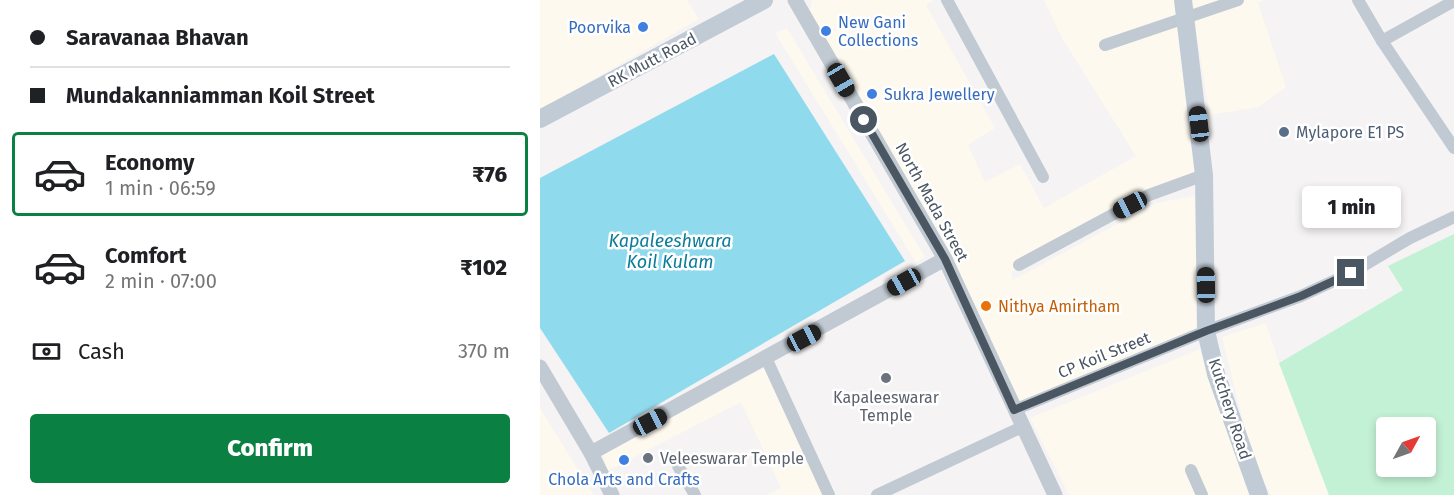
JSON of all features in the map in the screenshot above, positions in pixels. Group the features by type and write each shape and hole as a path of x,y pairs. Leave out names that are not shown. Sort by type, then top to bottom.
{"main road":[{"name":"RK Mutt Road","path":"540,119 764,0"},
{"name":"Kutchery Road","path":"1185,8 1204,175 1206,331 1216,374 1259,495"}],"street":[{"name":"North Mada Street","path":"795,0 945,259 1055,495"},
{"path":"947,0 1044,177"},
{"path":"1105,45 1185,8 1238,0"},
{"path":"1362,1 1382,41 1454,148"},
{"path":"1382,41 1454,1"},
{"path":"1019,265 1149,195 1204,175"},
{"name":"CP Koil Street","path":"1014,410 1206,331 1301,296 1351,273 1410,238 1454,217"},
{"path":"591,453 945,259"},
{"path":"766,358 829,495"},
{"path":"540,367 591,453 612,495"},
{"path":"877,495 905,490 1022,427"},
{"path":"678,466 695,495"},
{"path":"1191,470 1202,495"}],"shaded area":[{"path":"540,0 687,0 699,19 540,110"},
{"path":"812,0 934,0 926,5 995,128 968,145 985,182 1020,164 1044,208 1136,156 1062,38 1044,0 1177,0 1195,178 1145,199 1011,272 1013,280 1156,203 1195,196 1200,333 1023,407 807,25"},
{"path":"1191,0 1264,0 1258,3 1286,87 1259,107 1210,115"},
{"path":"787,28 925,257 916,263 775,33"},
{"path":"1266,323 1329,495 1271,495 1253,461 1222,337"},
{"path":"1200,349 1252,495 1069,495 1030,418"},
{"path":"766,367 822,495 767,495 781,488 741,402 607,471 603,455"},
{"path":"540,408 594,495 540,495"}],"green space":[{"path":"1454,234 1454,495 1329,495 1279,363 1403,290 1388,266"}],"water":[{"name":"Kapaleeshwara Koil Kulam","path":"774,54 905,261 609,433 540,328 540,178"}],"place":[{"name":"Poorvika","path":"643,27"},
{"name":"New Gani Collections","path":"826,31"},
{"name":"Sukra Jewellery","path":"872,94"},
{"name":"Mylapore E1 PS","path":"1284,132"},
{"name":"Nithya Amirtham","path":"986,306"},
{"name":"Kapaleeswarar Temple","path":"886,378"},
{"name":"Veleeswarar Temple","path":"648,458"},
{"name":"Chola Arts and Crafts","path":"624,460"}],"route":[{"path":"864,120 945,259 1014,410 1206,331 1301,296 1351,273"}]}
